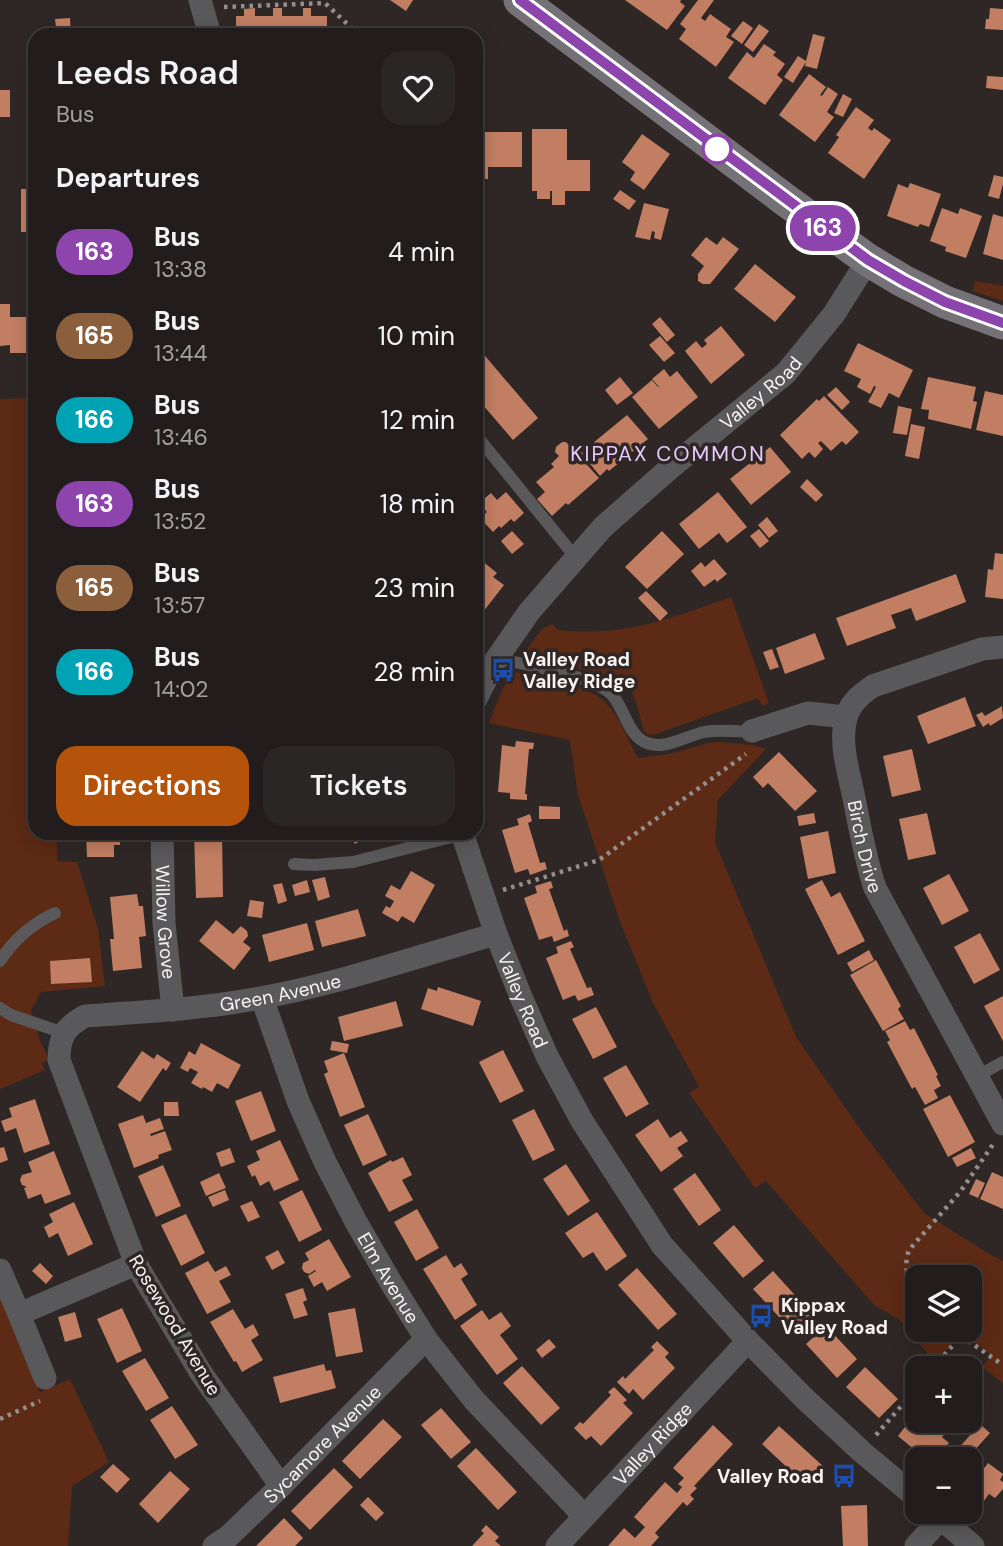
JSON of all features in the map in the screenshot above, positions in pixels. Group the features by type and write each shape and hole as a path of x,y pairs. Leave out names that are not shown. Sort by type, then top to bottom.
{"main road":[{"path":"520,0 868,260 945,302 1003,323"}],"street":[{"path":"202,4 208,28"},
{"name":"Valley Road","path":"483,683 529,612 603,527 669,468 786,373 834,314 868,260"},
{"path":"752,740 808,713 846,717 852,704 873,686 982,649 1003,647"},
{"name":"Birch Drive","path":"846,717 844,746 867,864 875,888 977,1076 999,1132"},
{"name":"Willow Grove","path":"162,840 164,923 173,1010"},
{"name":"Valley Road","path":"465,840 496,934 547,1056 590,1133 662,1245 748,1341 804,1398 905,1489"},
{"name":"Green Avenue","path":"64,1033 73,1022 85,1016 173,1010 262,998 322,984 496,934"},
{"name":"Elm Avenue","path":"262,998 298,1101 325,1162 356,1222 426,1339 474,1399 584,1516"},
{"name":"Rosewood Avenue","path":"64,1033 59,1046 59,1060 136,1264 201,1373 281,1486"},
{"path":"19,1314 136,1264"},
{"path":"0,1270 45,1378"},
{"name":"Sycamore Avenue","path":"214,1546 229,1536 281,1486 426,1339"},
{"name":"Valley Ridge","path":"556,1546 748,1341"},
{"path":"916,1546 931,1524"},
{"path":"947,1524 973,1546"}],"lane":[{"path":"483,444 576,558"},
{"path":"497,658 600,685 613,696 633,732 647,744 666,744 706,732 752,740"},
{"path":"294,864 353,862 439,840"},
{"path":"0,961 11,944 24,932 55,913"},
{"path":"0,1008 11,1015 64,1033"},
{"path":"977,1076 1003,1062"}],"path":[{"path":"202,4 326,3 352,28"},
{"path":"482,896 599,860 752,740"},
{"path":"906,1265 909,1250 960,1192 999,1132"},
{"path":"944,1356 956,1342"},
{"path":"970,1342 1003,1365"},
{"path":"0,1419 48,1397 45,1378"},
{"path":"862,1452 905,1402"}],"shaded area":[{"path":"975,281 1003,286 1003,301 973,291"},
{"path":"28,398 28,840 57,840 57,861 77,862 98,928 105,986 41,992 31,1010 39,1038 49,1059 42,1063 45,1070 0,1089 0,399"},
{"path":"731,597 769,703 762,706 758,698 653,735 644,731 633,693 619,677 537,661 526,650 542,629 552,624 558,630 605,631 626,628 667,619"},
{"path":"512,671 561,682 597,696 610,708 638,758 719,742 766,749 718,800 715,842 796,1037 863,1133 924,1213 1003,1261 1003,1383 982,1367 991,1355 974,1342 982,1342 982,1265 905,1265 905,1326 900,1320 874,1305 766,1181 755,1188 689,1093 699,1087 653,1003 619,919 578,795 570,740 489,723"},
{"path":"0,1296 40,1392 70,1379 109,1462 72,1486 68,1546 0,1546"},
{"path":"918,1342 954,1342 941,1356 929,1356"}],"building":[{"path":"390,0 413,0 406,11"},
{"path":"625,0 681,0 685,6 667,30"},
{"path":"698,0 714,0 701,18 705,21 710,14 731,29 726,37 734,42 716,67 679,39 686,29 680,24"},
{"path":"255,8 255,16 273,16 273,8 282,8 282,16 303,16 303,8 311,8 311,16 327,16 327,28 236,28 236,16 244,16 244,9"},
{"path":"990,8 1003,9 1003,30 985,29"},
{"path":"70,18 71,28 56,28 55,19"},
{"path":"743,21 753,28 742,44 731,36"},
{"path":"759,24 769,31 753,52 744,45"},
{"path":"813,34 825,37 817,69 805,66 806,62 793,83 784,77 798,56 806,61"},
{"path":"764,44 776,52 773,55 785,64 777,75 783,80 765,105 728,78 747,52 754,58"},
{"path":"809,74 826,87 820,95 822,96 828,87 838,94 827,112 834,117 815,142 779,115"},
{"path":"987,76 1003,77 1003,90 986,88"},
{"path":"0,90 10,90 10,117 0,117"},
{"path":"843,94 852,99 843,117 834,113"},
{"path":"856,107 874,120 868,128 872,131 874,128 891,140 864,179 828,153 839,137 836,135"},
{"path":"532,129 567,129 567,160 590,160 590,191 565,191 565,205 552,205 552,191 550,199 537,199 537,191 532,191"},
{"path":"483,132 522,132 522,167 488,167 488,179 483,179"},
{"path":"642,134 670,154 644,190 630,180 635,172 622,162"},
{"path":"994,175 1003,177 999,199 988,196"},
{"path":"910,183 941,194 929,227 920,224 918,227 887,216 898,184 908,188"},
{"path":"21,189 28,189 28,232 21,232"},
{"path":"620,190 636,201 629,210 613,199"},
{"path":"644,203 669,209 661,240 654,238 655,232 652,231 650,240 635,237"},
{"path":"942,208 958,214 960,208 982,216 966,258 945,251 946,247 930,241"},
{"path":"993,214 1003,217 1003,260 983,254"},
{"path":"706,237 717,245 723,237 739,249 710,284 698,281 698,274 704,266 691,255"},
{"path":"755,264 796,297 775,322 734,289"},
{"path":"0,304 10,304 10,317 28,317 28,353 10,353 10,345 0,346"},
{"path":"660,317 675,335 667,342 652,324"},
{"path":"721,326 745,355 711,384 685,351 696,341 702,348 707,344 704,340"},
{"path":"660,336 675,353 664,362 649,345"},
{"path":"858,343 913,370 899,398 889,393 881,408 868,402 876,387 874,386 870,394 857,387 861,379 844,371"},
{"path":"483,354 538,418 513,440 483,405"},
{"path":"664,369 670,377 677,371 698,397 659,429 632,397 652,380 659,387 652,379"},
{"path":"620,377 633,393 617,405 605,390"},
{"path":"928,377 976,387 973,401 977,402 971,429 928,419 929,410 921,409"},
{"path":"836,387 850,402 842,410 827,395"},
{"path":"985,391 1003,395 1003,436 976,430"},
{"path":"824,396 859,432 846,445 842,441 831,451 821,441 818,443 823,449 815,458 809,452 802,459 780,435 817,399 819,401"},
{"path":"898,406 912,409 907,435 893,433"},
{"path":"627,415 648,439 600,476 581,453"},
{"path":"911,424 925,427 919,459 905,456"},
{"path":"566,442 599,478 552,516 537,499 545,492 536,482 554,467 551,464 559,456 555,452 556,447"},
{"path":"770,447 791,472 751,505 730,479"},
{"path":"807,479 823,495 816,502 800,487"},
{"path":"506,492 524,513 514,522 511,519 493,532 483,521 483,515 487,512 483,508 483,500 491,493 497,500"},
{"path":"718,492 747,527 727,543 719,533 699,549 679,524"},
{"path":"767,517 778,531 769,538 758,525"},
{"path":"759,529 769,541 760,548 750,536"},
{"path":"512,531 524,544 512,554 501,541"},
{"path":"662,531 684,554 647,589 625,567"},
{"path":"995,553 1003,554 1003,599 985,597 988,569 993,570"},
{"path":"714,559 727,574 704,587 691,571 701,562 705,567"},
{"path":"483,562 497,573 493,577 504,585 483,612"},
{"path":"956,574 966,602 916,621 911,608 891,615 896,628 847,646 836,618"},
{"path":"646,591 668,613 660,621 638,598"},
{"path":"815,633 825,659 785,674 776,648"},
{"path":"772,649 779,667 770,670 763,652"},
{"path":"965,697 976,726 928,744 917,716"},
{"path":"1002,706 1003,718 983,727 976,715 982,712 985,716"},
{"path":"516,741 534,743 533,749 529,749 525,794 527,800 510,799 510,793 498,792 502,745 515,747"},
{"path":"912,749 921,790 892,797 883,756"},
{"path":"779,752 817,791 795,811 768,783 763,788 753,777"},
{"path":"539,806 560,807 560,819 539,819"},
{"path":"814,813 816,823 799,826 797,816"},
{"path":"927,813 936,854 908,860 899,819"},
{"path":"530,814 532,821 528,823 540,863 545,862 547,869 530,875 528,869 515,873 502,830 519,825 517,819"},
{"path":"828,831 836,873 808,879 800,837"},
{"path":"86,840 120,840 120,845 114,845 114,857 87,857"},
{"path":"194,840 222,840 223,897 196,898"},
{"path":"411,871 435,885 414,923 402,916 398,922 382,913 386,906 390,908 394,901 385,896 391,885 400,890"},
{"path":"949,874 969,911 942,925 923,888"},
{"path":"325,877 330,897 318,901 312,880"},
{"path":"307,880 310,892 295,896 292,885"},
{"path":"822,880 831,897 840,892 865,941 838,955 805,889"},
{"path":"551,881 553,888 549,889 564,931 567,929 569,936 554,942 552,936 539,940 524,898 537,893 535,886"},
{"path":"282,883 287,901 278,904 273,885"},
{"path":"137,894 139,906 143,906 146,936 139,937 142,968 113,971 110,939 114,939 110,897"},
{"path":"250,900 264,902 262,918 247,916"},
{"path":"358,909 366,936 322,947 315,921"},
{"path":"216,920 233,934 241,926 247,931 248,936 243,942 251,948 234,970 199,941"},
{"path":"307,923 314,950 269,962 262,935"},
{"path":"980,933 1000,970 974,984 954,947"},
{"path":"571,941 574,947 570,949 587,988 591,987 594,995 578,1001 575,995 563,1000 546,958 558,953 556,947"},
{"path":"869,950 874,960 852,972 847,963"},
{"path":"90,958 92,982 51,984 50,961"},
{"path":"876,960 901,1006 898,1009 904,1019 883,1031 850,975"},
{"path":"438,987 481,1001 473,1026 421,1009 428,988 437,991"},
{"path":"1003,996 1003,1041 984,1006"},
{"path":"396,1001 403,1026 344,1041 338,1017"},
{"path":"596,1007 617,1047 593,1059 572,1019"},
{"path":"905,1021 910,1030 914,1028 941,1086 934,1090 938,1098 925,1105 915,1087 912,1089 887,1042 890,1040 885,1031"},
{"path":"332,1041 349,1044 347,1053 330,1050"},
{"path":"201,1043 241,1065 228,1089 217,1083 212,1092 203,1087 202,1089 191,1083 198,1072 190,1068 188,1072 180,1068 189,1051 195,1055"},
{"path":"503,1050 524,1091 500,1103 479,1062"},
{"path":"142,1051 154,1059 157,1054 171,1063 166,1071 163,1068 140,1102 117,1087"},
{"path":"344,1053 365,1107 340,1117 324,1074 328,1072 324,1061"},
{"path":"626,1065 649,1104 626,1117 603,1078"},
{"path":"261,1091 276,1131 251,1141 235,1101"},
{"path":"950,1095 975,1142 948,1157 923,1109"},
{"path":"35,1099 50,1144 24,1153 16,1128 5,1132 1,1121 12,1117 9,1108"},
{"path":"164,1102 178,1102 179,1116 164,1116"},
{"path":"534,1109 555,1150 533,1161 512,1120"},
{"path":"368,1114 387,1155 363,1166 344,1125"},
{"path":"143,1115 146,1123 160,1118 164,1129 150,1134 151,1136 165,1131 172,1150 134,1168 118,1124"},
{"path":"658,1119 670,1138 681,1131 688,1141 677,1148 683,1156 661,1172 635,1135"},
{"path":"280,1140 299,1180 274,1191 269,1181 260,1186 247,1166 260,1160 256,1151"},
{"path":"4,1147 8,1160 0,1163 0,1148"},
{"path":"230,1148 235,1162 221,1167 216,1153"},
{"path":"971,1148 976,1158 957,1167 952,1158"},
{"path":"54,1151 71,1194 45,1204 41,1194 28,1199 24,1188 27,1187 22,1185 20,1180 22,1175 32,1172 28,1162"},
{"path":"403,1157 412,1175 402,1180 413,1200 389,1212 368,1173 391,1160 392,1162"},
{"path":"566,1164 590,1201 568,1216 543,1179"},
{"path":"163,1165 181,1206 156,1217 138,1176"},
{"path":"992,1172 1003,1177 1003,1209 980,1199"},
{"path":"219,1173 226,1188 206,1196 200,1182"},
{"path":"695,1173 721,1210 699,1226 673,1189"},
{"path":"976,1179 985,1183 978,1198 969,1194"},
{"path":"225,1190 229,1200 213,1207 208,1197"},
{"path":"302,1190 322,1230 299,1242 279,1202"},
{"path":"252,1201 260,1217 248,1222 240,1206"},
{"path":"74,1202 93,1244 68,1256 58,1233 49,1238 44,1227 53,1222 49,1214"},
{"path":"417,1209 439,1248 416,1261 394,1222"},
{"path":"597,1212 627,1256 606,1271 593,1252 583,1258 565,1233"},
{"path":"186,1214 205,1253 181,1266 161,1225"},
{"path":"734,1225 764,1261 743,1278 713,1243"},
{"path":"329,1239 351,1277 327,1291 322,1282 314,1287 308,1276 315,1270 309,1274 302,1268 303,1263 309,1260 305,1253"},
{"path":"278,1250 285,1263 272,1270 265,1257"},
{"path":"446,1255 454,1268 461,1263 468,1274 461,1279 477,1305 455,1320 423,1269"},
{"path":"208,1261 215,1272 226,1266 231,1275 219,1281 231,1302 207,1314 185,1273"},
{"path":"40,1263 53,1276 46,1284 32,1271"},
{"path":"637,1268 677,1314 658,1330 618,1285"},
{"path":"773,1271 813,1315 794,1333 753,1289"},
{"path":"303,1288 307,1300 303,1302 308,1315 294,1319 285,1294"},
{"path":"122,1308 142,1351 117,1363 97,1319"},
{"path":"355,1308 363,1352 336,1357 328,1313"},
{"path":"233,1309 245,1329 253,1324 259,1335 251,1340 263,1360 242,1372 210,1322"},
{"path":"482,1310 489,1320 501,1312 511,1326 500,1335 518,1359 497,1375 460,1326"},
{"path":"75,1312 82,1337 65,1342 58,1317"},
{"path":"826,1326 857,1359 837,1378 806,1344"},
{"path":"549,1339 556,1347 542,1358 536,1350"},
{"path":"657,1341 669,1353 665,1357 675,1368 643,1400 633,1389 629,1394 617,1382 623,1376 625,1379 654,1350 651,1347"},
{"path":"145,1358 169,1398 146,1411 122,1371"},
{"path":"324,1364 326,1371 331,1370 336,1388 280,1403 273,1377"},
{"path":"522,1366 560,1408 541,1425 503,1383"},
{"path":"865,1367 898,1399 879,1418 846,1387"},
{"path":"614,1387 627,1400 623,1403 633,1413 601,1446 591,1436 586,1440 574,1428 580,1422 583,1424 611,1395 608,1392"},
{"path":"172,1406 198,1445 175,1459 150,1420"},
{"path":"441,1408 471,1442 451,1459 421,1425"},
{"path":"383,1419 402,1437 360,1479 342,1461"},
{"path":"713,1425 733,1444 694,1486 697,1488 690,1495 694,1499 687,1506 683,1502 655,1533 659,1537 651,1546 608,1546 624,1528 635,1538 645,1527 634,1517 665,1482 677,1493 682,1487 678,1484 684,1478 673,1468"},
{"path":"779,1426 824,1467 807,1486 762,1444"},
{"path":"982,1426 990,1433 978,1447 960,1447 972,1433 982,1433"},
{"path":"905,1427 905,1433 946,1433 942,1437 949,1443 946,1447 911,1447 898,1436"},
{"path":"476,1448 517,1492 498,1510 457,1466"},
{"path":"988,1463 1003,1474 1000,1480 1003,1482 1003,1489 995,1498 989,1494 982,1504 982,1471"},
{"path":"113,1464 130,1479 117,1493 100,1477"},
{"path":"334,1468 353,1487 310,1530 291,1511"},
{"path":"170,1471 190,1489 158,1523 139,1504"},
{"path":"368,1497 384,1513 376,1521 360,1505"},
{"path":"867,1505 868,1546 843,1546 841,1506"},
{"path":"284,1518 303,1538 295,1546 256,1546"},
{"path":"486,1525 499,1537 495,1541 501,1546 472,1546 484,1533 481,1531"}],"bus line":[{"name":"163","path":"520,0 868,260 945,302 1003,323"}],"place":[{"name":"Valley Road Valley Ridge","path":"503,670"},
{"name":"Kippax Valley Road","path":"761,1316"},
{"name":"Valley Road","path":"844,1476"}],"district":[{"name":"KIPPAX COMMON","path":"668,454"}]}
